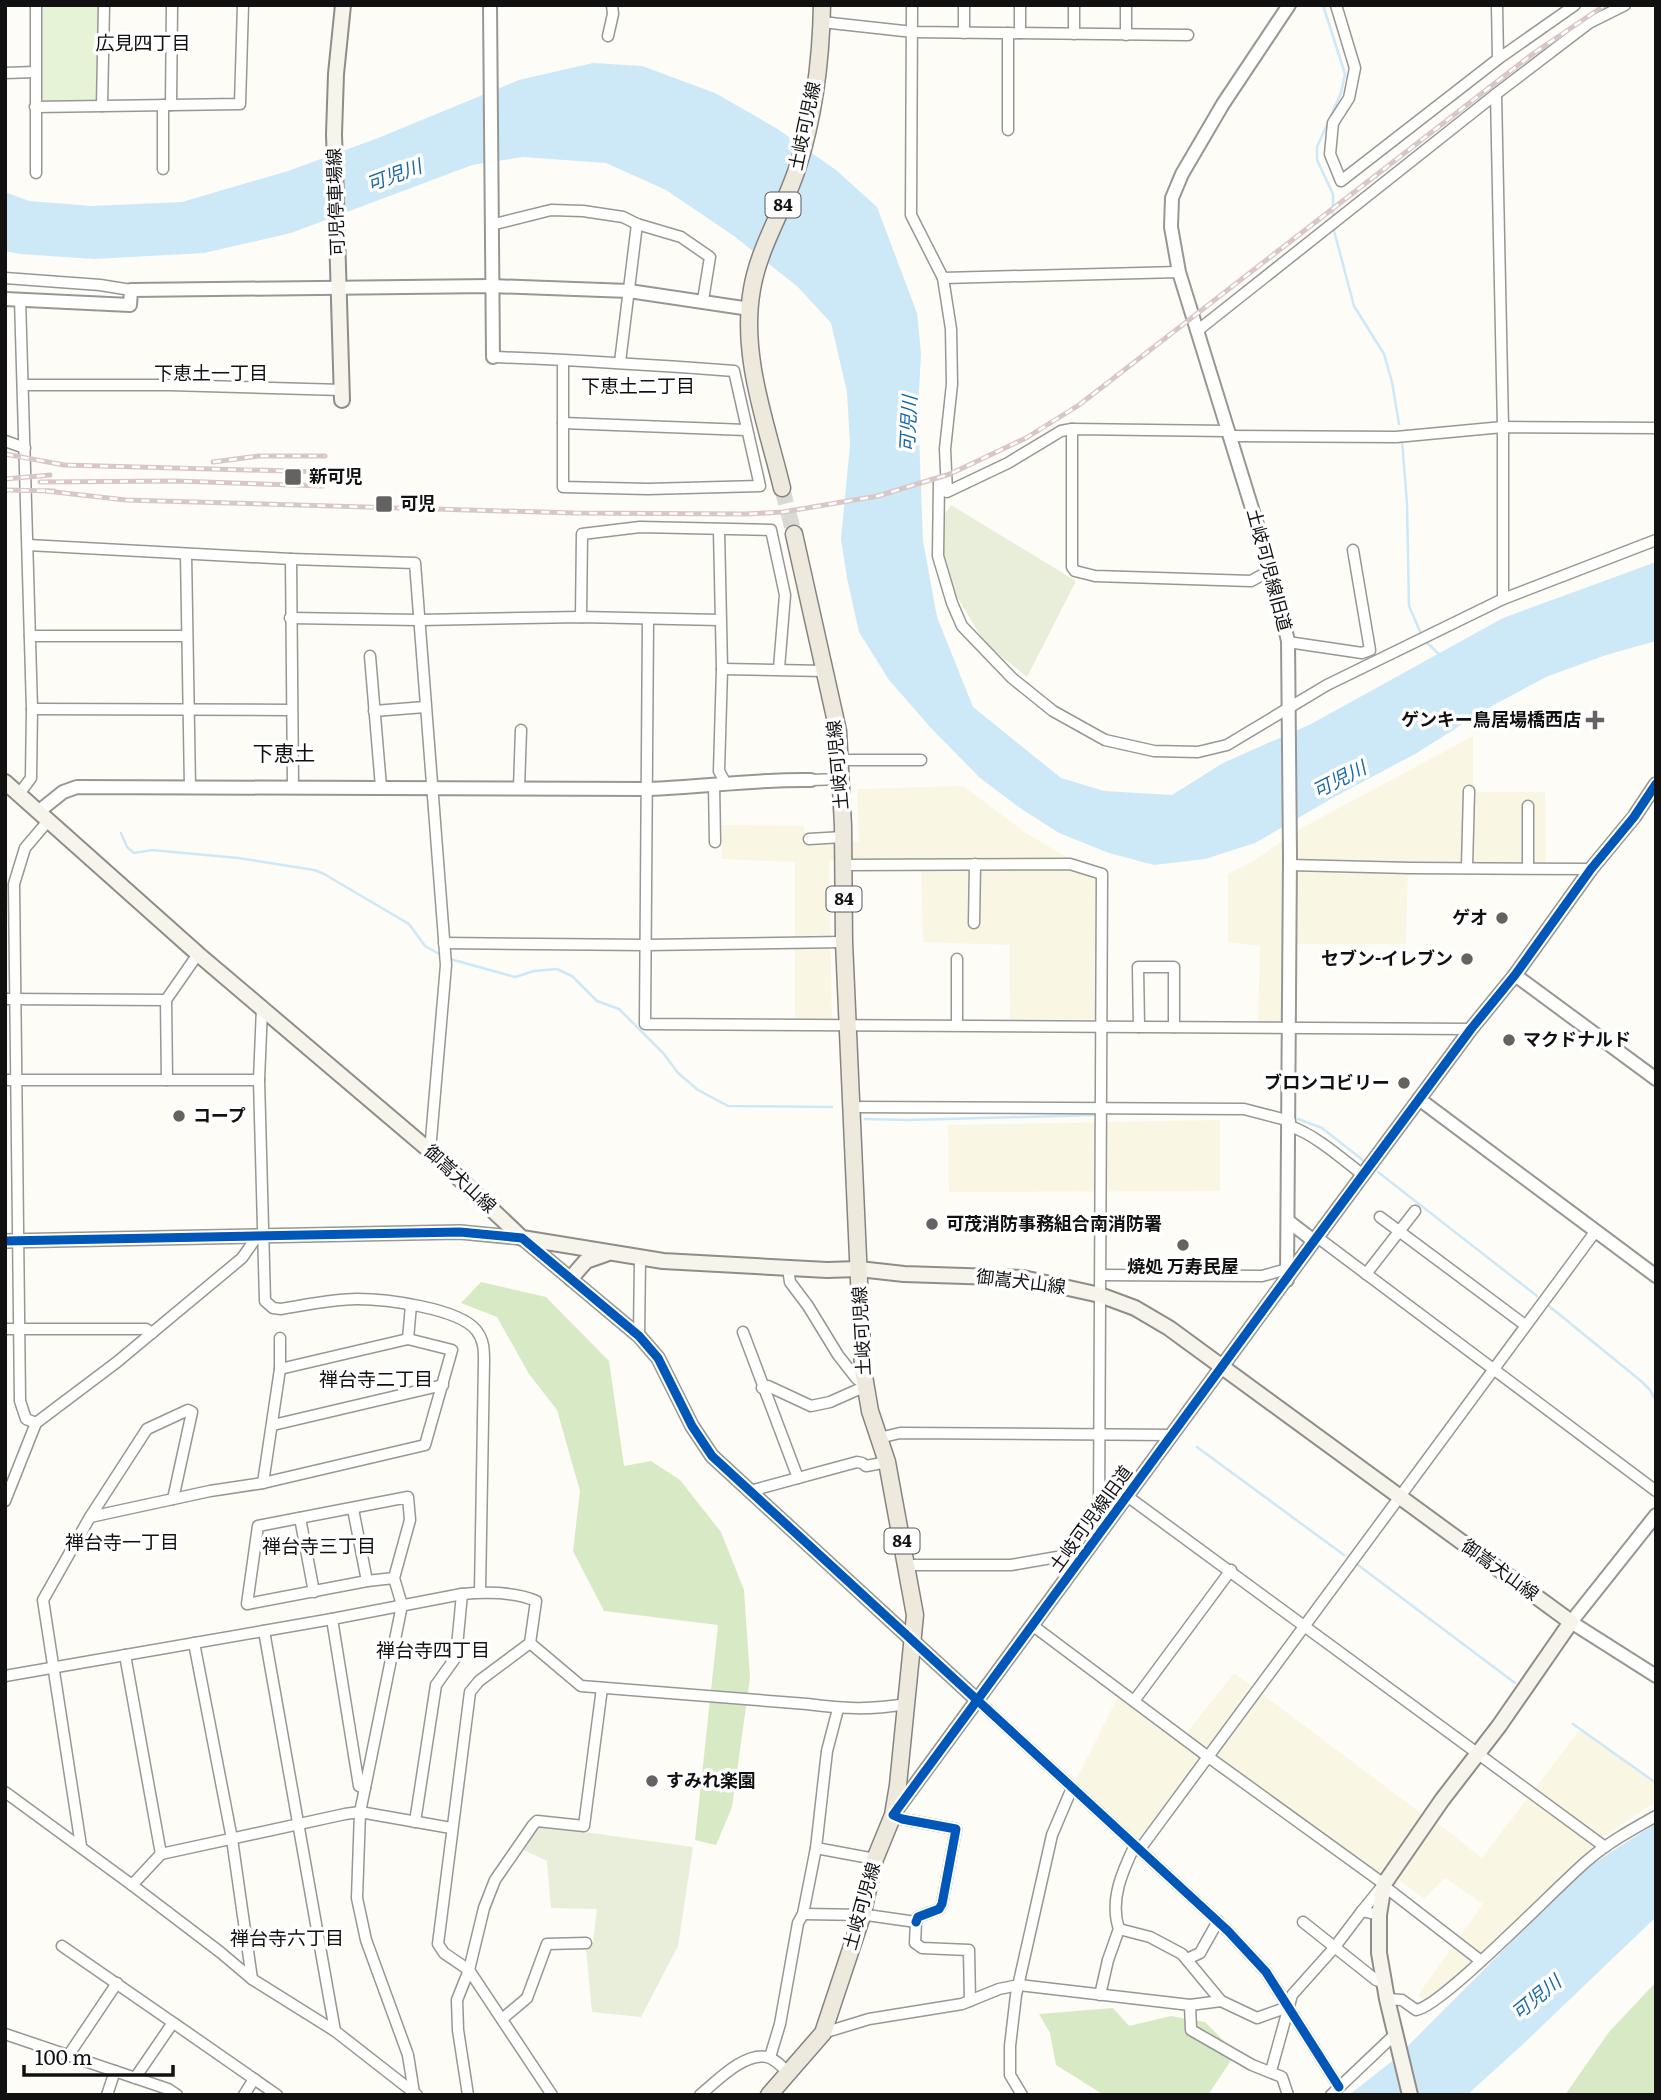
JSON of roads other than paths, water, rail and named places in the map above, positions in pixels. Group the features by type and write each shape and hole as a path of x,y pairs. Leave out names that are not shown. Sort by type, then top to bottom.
{"main road":[{"name":"可児停車場線","path":"342,395 334,134 336,75 343,5"},
{"name":"土岐可児線","path":"782,488 752,364 750,309 756,272 792,182 806,136 813,97 822,5"},
{"name":"土岐可児線","path":"769,2095 823,2033 862,1916 875,1859 893,1815 915,1615 887,1462 863,1370 847,1026 838,731 794,534"},
{"name":"御嵩犬山線","path":"5,782 198,954 430,1151 522,1238 639,1259 1023,1278 1100,1295 1135,1308 1169,1328 1571,1622"},
{"path":"570,1278 586,1261 608,1253"},
{"path":"1410,2095 1379,1953 1378,1915 1384,1885 1571,1622"}],"street":[{"path":"36,5 36,173"},
{"path":"102,106 104,5"},
{"path":"163,169 172,5"},
{"path":"35,107 240,104 243,5"},
{"path":"490,5 493,357 620,362 734,371 760,486 648,489 563,486 563,360"},
{"path":"608,36 613,14 612,5"},
{"path":"912,5 911,215 943,278 951,342 952,384 945,449 947,492 1008,463 1061,431 1072,429 1396,437 1503,427 1656,428"},
{"path":"964,5 964,33"},
{"path":"1020,5 1020,33"},
{"path":"1074,5 1074,34"},
{"path":"1126,5 1126,34"},
{"name":"土岐可児線旧道","path":"1287,1275 1290,1124 1288,642 1271,570 1179,272 1171,227 1172,198 1182,174 1223,104 1289,5"},
{"path":"1336,5 1355,68 1349,98 1333,123 1330,154 1341,181 1498,59 1575,5"},
{"path":"1497,5 1498,59"},
{"path":"1197,331 1588,23 1625,5"},
{"path":"822,22 913,33 1188,35"},
{"path":"1008,33 1008,130"},
{"path":"5,72 35,72"},
{"path":"1496,94 1503,427 1503,599"},
{"path":"491,225 551,210 583,211 623,217 681,237 710,257 703,300"},
{"path":"620,362 637,224"},
{"path":"943,278 1179,272"},
{"path":"5,278 131,290 491,286 629,291 750,309"},
{"path":"5,299 130,305 131,290"},
{"path":"19,794 30,778 32,709 20,299"},
{"path":"24,385 170,385 342,395"},
{"path":"563,423 746,430"},
{"path":"1072,429 1072,567 1075,571 1106,577 1251,581 1271,570"},
{"path":"5,441 25,448"},
{"path":"939,482 939,556 951,603 962,626 1012,678 1053,711 1105,740 1154,751 1198,752 1227,745 1327,685 1503,599 1656,541"},
{"path":"581,617 582,534 640,527 771,530 785,595 779,668"},
{"path":"715,842 722,669 719,530"},
{"path":"28,545 415,563 446,965 430,1151"},
{"path":"1288,642 1362,653 1370,650 1353,550"},
{"path":"186,554 190,787"},
{"path":"291,559 293,788"},
{"path":"290,618 419,620 581,617 720,620"},
{"path":"648,620 648,945 645,1024 1471,1029"},
{"path":"30,636 186,636"},
{"path":"369,656 381,787"},
{"path":"722,669 779,668 824,671"},
{"path":"374,711 425,707"},
{"path":"32,709 291,710"},
{"path":"519,788 521,730"},
{"path":"839,760 921,760"},
{"path":"36,1423 26,1419 20,1401 19,1329 11,1241 18,1080 17,998 10,883 43,816 64,792 77,787 648,789 719,783 841,779"},
{"name":"土岐可児線旧道","path":"893,1815 1223,1367 1287,1275 1656,784"},
{"path":"1467,867 1469,791"},
{"path":"1528,806 1528,868"},
{"path":"809,839 843,837"},
{"path":"1290,860 1410,869 1591,869"},
{"path":"974,923 975,864"},
{"path":"844,865 1070,864 1102,874 1100,1514 1104,1527"},
{"path":"444,943 648,945 844,942"},
{"path":"167,1080 166,1000 198,954"},
{"path":"957,959 957,1024"},
{"path":"1139,1027 1138,967 1174,967 1174,1027"},
{"path":"1515,975 1656,1079"},
{"path":"5,999 166,1000"},
{"path":"262,1008 259,1237 265,1301 273,1308 281,1309 358,1299 411,1305 464,1320 476,1329 483,1341 480,1592"},
{"path":"5,1080 260,1080"},
{"path":"1419,1099 1656,1276"},
{"path":"851,1107 1244,1109 1303,1131 1363,1175"},
{"path":"1366,1274 1415,1211"},
{"path":"1380,1217 1525,1325"},
{"path":"1288,1221 1366,1274 1656,1491"},
{"path":"1100,1995 1119,1929 1116,1921 1118,1884 1138,1847 1305,1627 1595,1231"},
{"path":"11,1241 460,1232 522,1238 639,1336 658,1358 692,1426 712,1456 1218,1921 1266,1972 1339,2087"},
{"path":"5,1501 36,1423 152,1333 242,1258 259,1237"},
{"path":"639,1259 639,1336"},
{"path":"762,1388 768,1387 811,1406 830,1402 866,1386 838,1355 790,1282 788,1268"},
{"path":"1101,1275 1287,1275"},
{"path":"408,1339 411,1305"},
{"path":"5,1329 145,1329 152,1333"},
{"path":"743,1332 798,1478"},
{"path":"264,1483 280,1369 280,1338"},
{"path":"90,1517 210,1491 264,1483 425,1445 452,1350 408,1339 280,1369"},
{"path":"273,1425 443,1385"},
{"path":"81,1846 43,1600 90,1517 147,1429 188,1410 192,1412 173,1499"},
{"path":"879,1438 900,1433 1172,1435"},
{"path":"750,1492 857,1462 866,1466 887,1462"},
{"path":"1127,1496 1605,1847"},
{"path":"394,1578 247,1604 257,1526 408,1497 410,1520 394,1578 402,1605 360,1812 357,1898 366,1940 408,2055 416,2094"},
{"path":"353,1509 367,1581"},
{"path":"1656,1515 1571,1622 1656,1676"},
{"path":"300,1518 314,1592"},
{"path":"906,1565 1011,1564 1086,1552"},
{"path":"1134,1701 1231,1570"},
{"path":"5,1676 462,1594 480,1592 526,1597 536,1601 530,1643 479,1681 470,1692 438,1944 444,1953 470,1970 552,2095"},
{"path":"415,1822 436,1685 456,1657 462,1594"},
{"path":"332,1619 359,1786 365,1788"},
{"path":"1032,1625 1384,1885 1481,1961"},
{"path":"264,1631 335,2031"},
{"path":"194,1643 232,1839 252,1979"},
{"path":"530,1643 581,1686 807,1704 838,1709 873,1709 907,1704"},
{"path":"125,1654 161,1854"},
{"path":"468,2095 458,2030 457,2000 470,1970 484,1908 495,1880 537,1821 584,1826 602,1688"},
{"path":"769,2057 780,2024 798,1923 803,1914 816,1848 827,1751 838,1709"},
{"path":"1022,2095 1010,2075 1013,2017 1052,1835 1072,1788"},
{"path":"5,1792 81,1846 252,1979 335,2031 416,2094"},
{"path":"132,1885 161,1854 360,1812 451,1828"},
{"path":"893,1815 956,1829 942,1904 939,1909 918,1917 915,1943 922,1948 969,1950 970,2001"},
{"path":"1387,1999 1402,2000 1411,2008 1420,2010 1481,1961 1565,1880 1605,1847 1656,1816"},
{"path":"816,1848 875,1859"},
{"path":"1270,2071 1292,1995 1384,1885"},
{"path":"1362,1911 1378,1915"},
{"path":"803,1914 862,1916 916,1922"},
{"path":"1187,1959 1200,1953 1218,1921"},
{"path":"1303,1922 1376,1980 1384,1983"},
{"path":"1119,1929 1169,1945 1187,1959 1221,2001 1257,2018 1287,2007"},
{"path":"502,2019 527,1998 547,1944 586,1943"},
{"path":"62,1946 277,2095"},
{"path":"68,2056 117,1983"},
{"path":"823,2033 869,2019 926,2011 970,2001 999,1989 1019,1985 1190,2005 1221,2001"},
{"path":"1190,2005 1191,2030 1252,2065 1282,2077 1288,2095"},
{"path":"135,2078 172,2024 175,2024"},
{"path":"5,2034 176,2092 177,2095"},
{"path":"1331,2095 1391,2038 1396,2037"},
{"path":"699,2095 748,2059 769,2057 789,2074"},
{"path":"107,2095 115,2071"},
{"path":"244,2095 254,2079"}],"water":[{"name":"可児川","path":"593,63 642,66 715,93 776,128 836,170 877,207 917,313 921,354 918,409 923,541 937,617 973,707 1061,778 1104,791 1172,795 1223,763 1311,724 1503,618 1656,562 1656,641 1606,655 1546,677 1255,843 1205,859 1154,865 1109,853 1059,833 1020,808 980,778 889,680 859,632 847,578 841,539 850,445 847,392 831,323 798,287 734,236 666,190 606,163 523,157 472,165 291,233 204,253 94,259 5,251 5,192 29,201 92,206 182,202 288,171 378,138 519,80"},
{"name":"可児川","path":"1656,1823 1656,1917 1467,2095 1349,2095 1396,2058 1582,1871"}],"waterway":[{"path":"1323,5 1345,74 1341,93 1317,147 1317,160 1333,194 1333,221"},
{"path":"1333,227 1354,306 1384,354 1399,424"},
{"path":"1402,440 1407,504 1409,606 1422,636"},
{"path":"1426,642 1439,654"},
{"path":"121,833 127,847 134,853 152,850 238,858 314,870 409,924 425,946 441,955"},
{"path":"450,959 515,977 534,971 557,969 572,976 597,1001 619,1009 664,1054 678,1073 698,1090 728,1106 832,1107"},
{"path":"865,1119 1096,1115"},
{"path":"1298,1119 1322,1128 1364,1161"},
{"path":"1378,1172 1537,1296"},
{"path":"1549,1306 1641,1381 1656,1401"},
{"path":"1197,1447 1344,1555"},
{"path":"1358,1565 1515,1683"},
{"path":"1573,1724 1656,1783"}],"tunnel":[{"path":"782,488 794,534"}],"railway":[{"path":"46,491 126,500 574,513 746,514 783,512 878,496 950,474 1026,438 1079,405 1534,53 1605,5"},
{"path":"5,454 64,465 324,472"},
{"path":"213,462 259,456 325,456"},
{"path":"5,479 50,475"},
{"path":"40,482 175,481 323,486"},
{"path":"5,490 54,491"}],"place":[{"name":"新可児","path":"293,477"},
{"name":"可児","path":"384,504"},
{"name":"ゲンキー鳥居場橋西店","path":"1595,720"},
{"name":"ゲオ","path":"1502,918"},
{"name":"セブン-イレブン","path":"1467,959"},
{"name":"マクドナルド","path":"1509,1040"},
{"name":"ブロンコビリー","path":"1404,1083"},
{"name":"コープ","path":"179,1116"},
{"name":"可茂消防事務組合南消防署","path":"932,1224"},
{"name":"焼処 万寿民屋","path":"1183,1245"},
{"name":"すみれ楽園","path":"652,1781"}],"district":[{"name":"広見四丁目","path":"143,43"},
{"name":"下恵土一丁目","path":"211,373"},
{"name":"下恵土二丁目","path":"638,386"},
{"name":"下恵土","path":"284,754"},
{"name":"禅台寺二丁目","path":"376,1379"},
{"name":"禅台寺一丁目","path":"122,1542"},
{"name":"禅台寺三丁目","path":"319,1546"},
{"name":"禅台寺四丁目","path":"433,1650"},
{"name":"禅台寺六丁目","path":"287,1938"}]}
